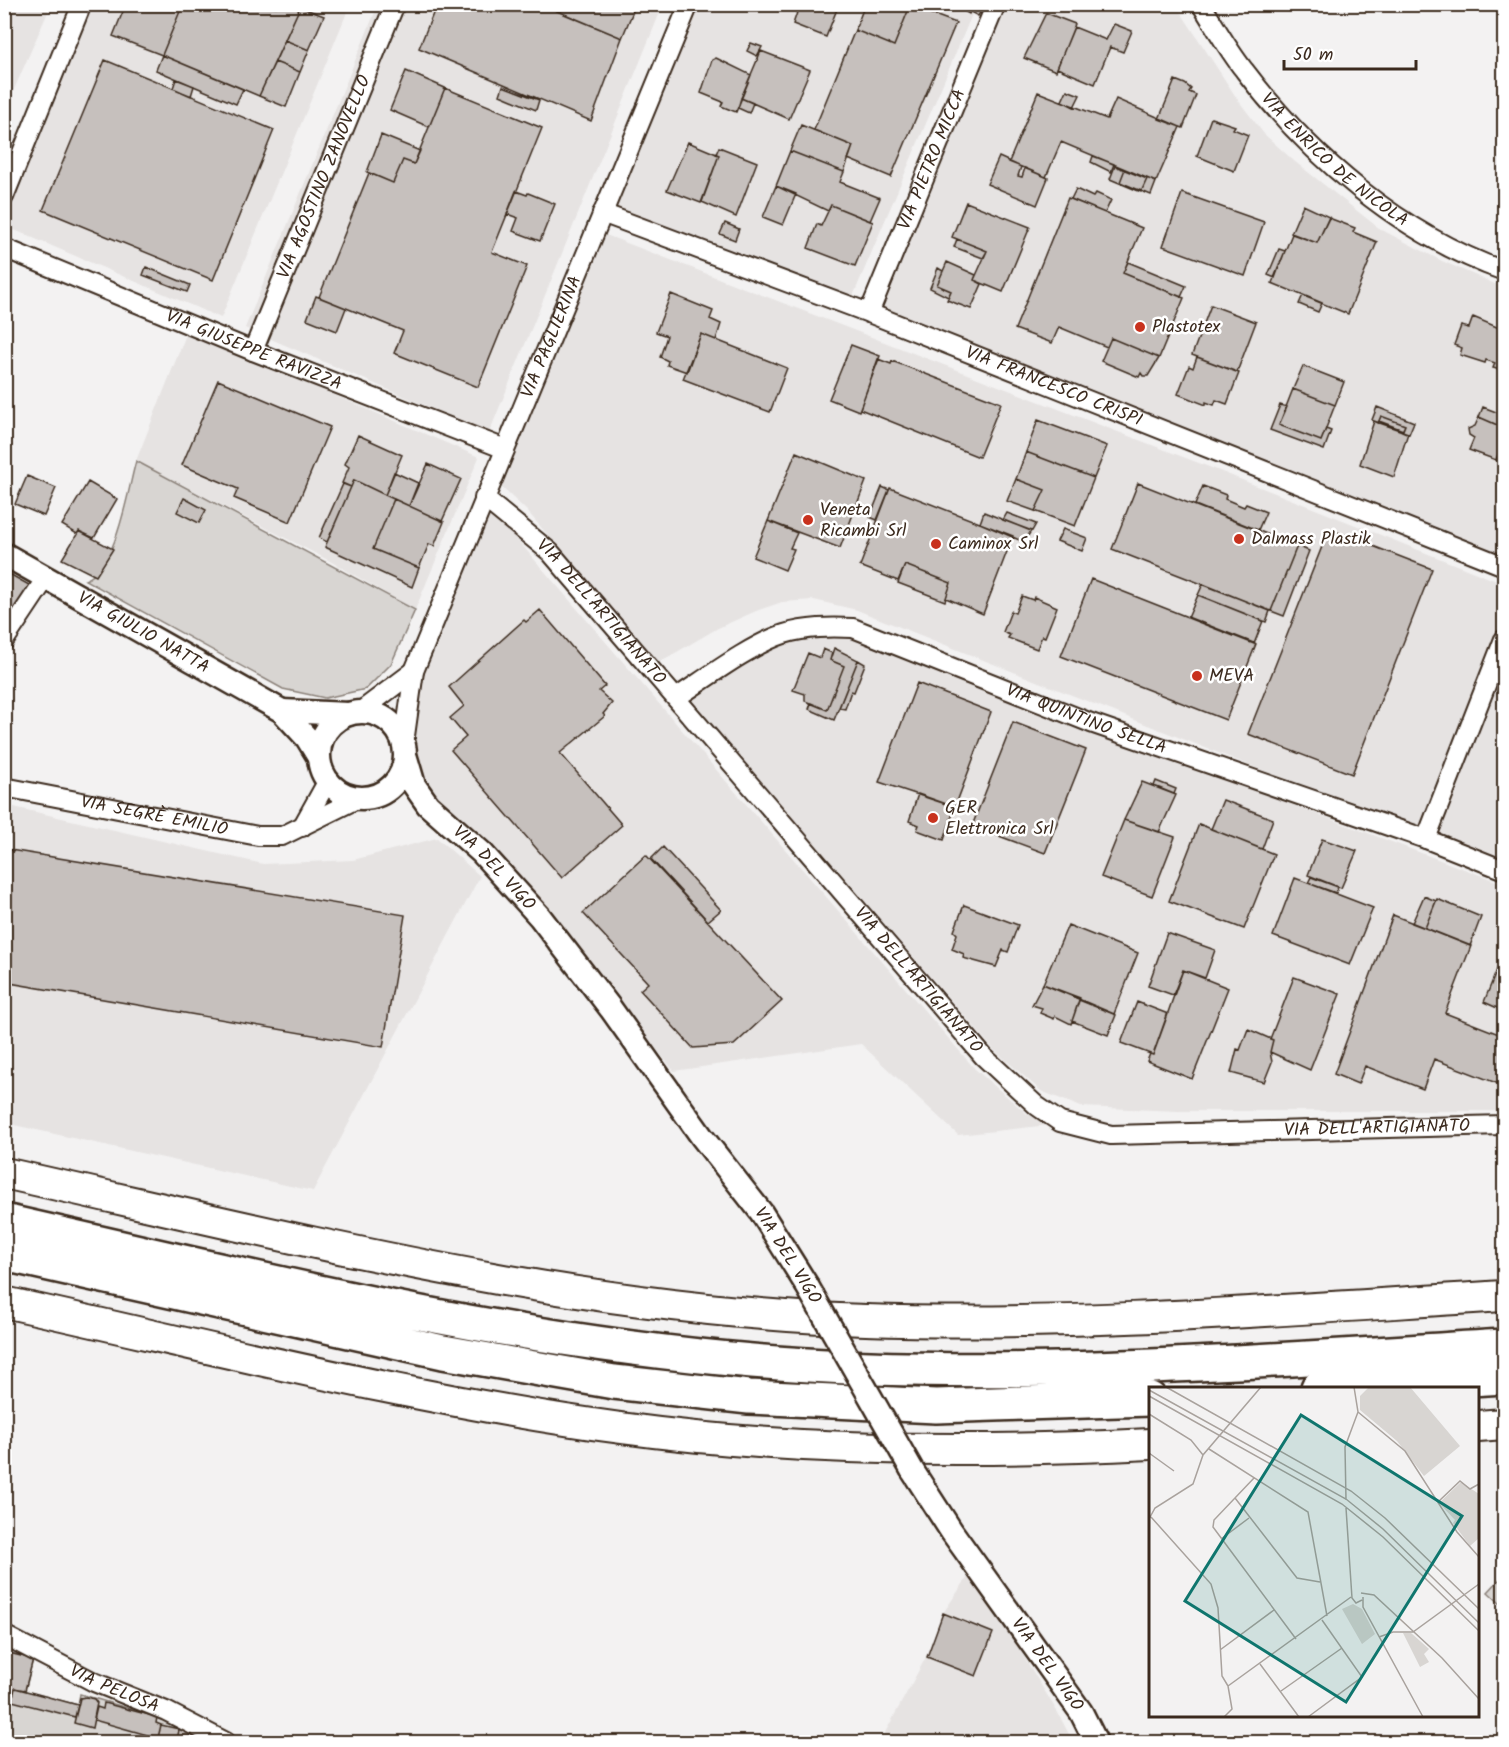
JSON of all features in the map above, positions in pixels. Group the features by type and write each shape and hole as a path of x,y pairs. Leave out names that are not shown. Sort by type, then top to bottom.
{"highway":[{"path":"4,1173 429,1266 556,1290 765,1313 864,1320 1048,1320 1504,1296"},
{"path":"4,1221 488,1326 621,1348 751,1361 866,1368 1013,1371 1200,1364 1504,1346"},
{"path":"4,1254 443,1352 614,1382 759,1398 924,1405 1050,1404 1149,1399"},
{"path":"4,1302 390,1388 623,1429 855,1447 988,1450 1149,1444"},
{"path":"1349,1387 1504,1377"},
{"path":"1479,1426 1504,1424"}],"street":[{"path":"4,197 82,4"},
{"name":"VIA AGOSTINO ZANOVELLO","path":"253,351 396,4"},
{"name":"VIA PAGLIERINA","path":"405,751 414,671 689,4"},
{"name":"VIA PIETRO MICCA","path":"869,314 996,4"},
{"name":"VIA ENRICO DE NICOLA","path":"1201,4 1259,90 1339,173 1408,223 1454,250 1504,271"},
{"name":"VIA FRANCESCO CRISPI","path":"602,213 869,314 1504,566"},
{"name":"VIA GIUSEPPE RAVIZZA","path":"4,248 253,351 505,449"},
{"name":"VIA DELL'ARTIGIANATO","path":"484,498 550,552 984,1057 1036,1106 1060,1122 1112,1135 1504,1125"},
{"name":"VIA GIULIO NATTA","path":"4,554 282,711 307,738 318,756"},
{"path":"4,641 46,578"},
{"name":"VIA QUINTINO SELLA","path":"676,698 723,667 782,634 828,627 853,628 1091,723 1426,839 1504,870"},
{"path":"1426,839 1504,639"},
{"path":"414,671 326,730 320,742 318,756 327,782 338,791 363,798 392,798 428,805"},
{"name":"VIA GIULIO NATTA","path":"282,711 354,712"},
{"path":"354,712 375,713 387,719 398,730 405,751 402,773 393,785 381,794 363,798"},
{"name":"VIA DEL VIGO","path":"405,751 414,785 428,805 482,853 540,917 760,1212 806,1284 912,1470 952,1532 1081,1712 1096,1743"},
{"path":"302,827 327,782"},
{"name":"VIA SEGRÈ EMILIO","path":"4,787 258,836 282,836 363,798"},
{"name":"VIA PELOSA","path":"4,1635 94,1682 166,1711 223,1742"}],"shaded area":[{"path":"4,5 51,5 5,110"},
{"path":"79,5 350,5 221,318 5,226 5,175"},
{"path":"378,5 663,5 489,433 245,328"},
{"path":"691,5 976,5 851,301 607,207"},
{"path":"1004,5 1176,5 1238,100 1264,134 1294,161 1380,229 1442,261 1504,288 1504,556 876,311"},
{"path":"598,232 1217,470 1504,584 1504,857 1269,773 857,610 814,600 782,602 756,611 718,628 658,663 527,511 497,483"},
{"path":"187,332 479,457 415,610 328,560 136,461"},
{"path":"136,461 415,610 391,664 366,689 325,698 283,689 85,580 96,573 113,546"},
{"path":"486,509 508,529 975,1069 1026,1113 1049,1125 958,1135 861,1044 674,1071 524,884 438,803 409,741 419,666"},
{"path":"766,635 848,635 996,694 1504,884 1504,1111 1179,1111 1081,1107 1041,1091 994,1050 676,684 730,651"},
{"path":"5,805 263,864 353,860 437,838 480,876 313,1191 5,1123"},
{"path":"972,1571 1058,1713 1073,1742 880,1742 926,1657 943,1613"},
{"path":"1504,1575 1504,1607 1488,1592"},
{"path":"4,1651 33,1659 25,1691 78,1705 80,1694 157,1717 207,1737 206,1742 5,1742"}],"building":[{"path":"126,4 183,4 162,55 113,36"},
{"path":"183,4 300,7 259,96 162,55"},
{"path":"437,4 541,4 622,38 591,121 419,48"},
{"path":"560,4 636,4 622,38 557,11"},
{"path":"800,4 839,4 826,37 793,24"},
{"path":"865,4 910,6 894,46 855,30"},
{"path":"965,4 972,7 969,14 962,10"},
{"path":"910,6 956,23 891,177 848,159 853,146 814,130 855,30 894,46"},
{"path":"975,6 982,9 978,16 972,13"},
{"path":"300,7 324,16 309,50 285,40"},
{"path":"1046,13 1075,24 1056,71 1024,58"},
{"path":"1114,24 1132,31 1123,52 1110,47 1095,84 1057,68 1074,27 1106,40"},
{"path":"285,40 309,50 300,72 275,62"},
{"path":"751,43 762,47 757,56 747,51"},
{"path":"761,51 810,70 789,119 741,98"},
{"path":"162,55 243,89 236,104 156,70"},
{"path":"716,58 751,75 736,112 721,106 723,102 701,93 712,60"},
{"path":"105,60 274,130 213,280 43,210"},
{"path":"275,62 300,72 286,107 259,96"},
{"path":"406,71 445,88 429,127 390,110"},
{"path":"176,79 194,86 191,96 173,88"},
{"path":"1175,80 1185,84 1191,89 1189,92 1196,95 1183,128 1159,119"},
{"path":"503,86 539,100 536,110 500,95"},
{"path":"445,88 542,128 492,252 527,266 478,387 394,353 403,331 319,297 369,173 393,183 403,160 414,164"},
{"path":"1067,90 1080,95 1074,107 1062,101"},
{"path":"1038,92 1107,119 1116,99 1180,127 1156,182 1061,142 1046,177 1009,162"},
{"path":"741,98 753,103 749,113 738,108"},
{"path":"1211,118 1235,126 1233,129 1248,135 1234,171 1197,156"},
{"path":"801,125 853,146 844,172 790,151"},
{"path":"381,135 420,151 414,164 403,160 393,183 367,172"},
{"path":"688,142 719,155 701,203 667,190"},
{"path":"719,147 757,162 736,217 702,202 719,155 716,154"},
{"path":"790,151 844,172 840,182 880,198 870,221 831,205 828,211 776,186"},
{"path":"1093,156 1114,164 1111,172 1091,162"},
{"path":"999,157 1021,167 1018,176 1022,177 1025,168 1048,178 1037,205 987,184"},
{"path":"1115,166 1147,179 1141,192 1110,179"},
{"path":"1125,169 1156,182 1151,195 1120,182"},
{"path":"776,186 796,194 783,225 763,217"},
{"path":"1076,189 1093,197 1096,193 1111,200 1105,213 1071,199"},
{"path":"516,191 527,195 528,193 555,204 540,241 513,231 518,218 507,214"},
{"path":"1182,193 1264,222 1245,276 1163,246"},
{"path":"1068,198 1142,228 1123,273 1184,298 1159,358 1111,338 1107,347 1059,327 1052,343 1015,329"},
{"path":"966,202 1030,227 1003,292 974,280 987,251 952,237"},
{"path":"831,205 873,222 855,266 808,248 817,224 821,226"},
{"path":"1303,205 1329,217 1317,243 1291,233"},
{"path":"1329,218 1355,228 1353,232 1377,242 1348,314 1272,283 1292,234 1317,243"},
{"path":"725,223 739,229 735,240 720,234"},
{"path":"957,239 987,251 983,258 954,247"},
{"path":"1279,249 1285,251 1275,278 1268,275"},
{"path":"947,262 976,275 974,280 982,284 971,309 947,300 951,291 937,285"},
{"path":"1128,262 1186,286 1181,297 1123,273"},
{"path":"146,267 190,285 187,292 143,275"},
{"path":"938,268 943,271 937,285 951,291 948,297 930,288"},
{"path":"671,294 713,311 710,319 721,324 716,340 701,334 687,372 667,365 668,361 660,357 667,336 656,332"},
{"path":"1303,295 1322,303 1318,312 1299,304"},
{"path":"316,296 346,308 337,331 307,319"},
{"path":"1211,305 1256,322 1237,372 1192,355"},
{"path":"1473,317 1504,330 1504,371 1493,368 1495,363 1486,360 1485,363 1460,355 1462,348 1454,345 1461,326 1469,328"},
{"path":"701,334 787,368 770,412 683,379"},
{"path":"1111,338 1159,358 1148,376 1143,376 1141,373 1139,377 1101,361"},
{"path":"851,345 880,356 859,411 829,399"},
{"path":"1197,357 1239,373 1227,404 1216,400 1214,405 1206,402 1206,405 1178,394 1189,366 1193,368"},
{"path":"878,359 891,364 892,361 1001,403 979,457 860,409"},
{"path":"1303,366 1344,382 1335,405 1293,389"},
{"path":"218,380 330,427 290,522 234,498 238,489 182,465"},
{"path":"1293,389 1335,405 1321,441 1279,425"},
{"path":"1280,405 1287,407 1279,425 1321,441 1326,429 1331,431 1324,450 1270,430"},
{"path":"1377,407 1414,422 1409,434 1402,431 1405,425 1381,416 1378,423 1372,420"},
{"path":"1483,407 1504,415 1502,427 1479,417"},
{"path":"1381,416 1405,425 1403,430 1379,421"},
{"path":"1479,417 1504,428 1504,438 1496,460 1469,450 1474,438 1469,435 1468,429 1475,426"},
{"path":"1038,420 1107,446 1094,478 1026,452"},
{"path":"1374,421 1408,433 1394,477 1360,464"},
{"path":"358,435 402,455 385,495 354,480 351,487 342,483 349,467 345,464"},
{"path":"1504,438 1504,463 1496,460"},
{"path":"796,452 866,481 840,548 768,521"},
{"path":"1026,452 1094,478 1075,526 1035,511 1045,490 1016,479"},
{"path":"428,464 461,479 442,521 409,506"},
{"path":"394,472 418,483 409,506 385,495"},
{"path":"27,476 56,488 44,516 15,504"},
{"path":"1016,479 1045,490 1035,511 1007,501"},
{"path":"354,480 394,499 373,549 419,568 412,587 325,547"},
{"path":"88,482 117,499 94,538 79,531 77,534 62,525"},
{"path":"1138,483 1297,546 1271,611 1112,549"},
{"path":"343,484 351,487 327,542 319,538"},
{"path":"1203,486 1226,495 1225,499 1244,507 1246,504 1266,512 1258,530 1195,505"},
{"path":"882,487 889,490 877,520 870,517"},
{"path":"890,488 1013,536 983,614 946,598 951,583 905,565 898,581 860,566"},
{"path":"184,498 206,510 199,523 177,512"},
{"path":"394,499 444,522 434,546 429,544 419,568 373,549"},
{"path":"984,512 1031,531 1024,542 980,523"},
{"path":"1007,513 1036,524 1032,531 1003,520"},
{"path":"768,521 797,533 790,548 794,549 785,570 753,557"},
{"path":"1063,529 1087,538 1082,551 1057,541"},
{"path":"1329,529 1432,569 1352,774 1248,734"},
{"path":"79,531 113,549 96,576 62,559"},
{"path":"1297,546 1309,551 1284,616 1271,611"},
{"path":"905,565 951,583 945,601 898,583"},
{"path":"4,571 29,585 9,621 4,618"},
{"path":"1091,579 1256,644 1226,720 1061,656"},
{"path":"1203,584 1270,611 1266,622 1198,595"},
{"path":"1198,595 1263,621 1254,644 1188,618"},
{"path":"1022,596 1033,600 1034,597 1057,607 1045,637 1042,636 1037,649 1008,638 1010,635 1003,632 1011,611 1015,613"},
{"path":"540,610 605,686 599,691 612,703 603,714 605,716 560,753 622,825 562,878 451,750 466,737 450,718 464,706 449,687 524,620 526,622"},
{"path":"834,648 858,660 834,720 809,709 811,703 827,710 844,666 830,660"},
{"path":"823,649 832,653 830,660 844,666 827,710 805,701 805,694 793,690 808,653 820,658"},
{"path":"858,660 865,664 854,692 851,691 845,709 839,708"},
{"path":"917,683 991,712 955,807 879,782"},
{"path":"1013,722 1086,750 1045,853 972,826"},
{"path":"1156,781 1176,789 1174,794 1154,786"},
{"path":"1142,782 1176,795 1159,832 1124,820"},
{"path":"918,794 955,807 944,840 917,830 919,825 909,821"},
{"path":"1223,800 1273,819 1262,849 1211,829"},
{"path":"1124,820 1175,837 1152,896 1101,877"},
{"path":"1199,824 1274,854 1244,929 1169,901"},
{"path":"1322,839 1357,851 1341,888 1308,875"},
{"path":"663,847 721,910 708,921 651,859"},
{"path":"4,849 405,915 383,1047 4,982"},
{"path":"646,855 782,1001 734,1045 693,1048 640,990 648,983 583,913"},
{"path":"1311,877 1338,887 1336,893 1308,883"},
{"path":"1295,878 1373,908 1350,965 1273,936"},
{"path":"1424,896 1436,901 1425,928 1412,923"},
{"path":"1437,899 1481,917 1470,946 1425,928"},
{"path":"964,905 1018,925 1008,952 1003,950 996,967 963,958 964,954 952,949 957,934 954,931"},
{"path":"1393,915 1471,946 1445,1013 1504,1036 1504,1086 1434,1059 1423,1089 1365,1066 1358,1084 1334,1074"},
{"path":"1068,925 1138,953 1114,1014 1043,984"},
{"path":"1167,933 1215,950 1205,978 1183,970 1173,995 1148,986"},
{"path":"1504,952 1504,1011 1484,1002"},
{"path":"1183,970 1228,988 1192,1079 1147,1061 1150,1054 1153,1055"},
{"path":"1294,977 1340,994 1310,1070 1270,1052 1273,1040 1270,1039"},
{"path":"1043,984 1080,998 1071,1024 1055,1016 1054,1019 1040,1013 1042,1008 1032,1005"},
{"path":"1079,1000 1116,1015 1108,1035 1072,1021"},
{"path":"1137,1002 1168,1014 1153,1055 1121,1043"},
{"path":"1248,1029 1273,1040 1270,1052 1272,1062 1264,1082 1231,1073 1237,1049 1240,1050"},
{"path":"943,1613 993,1633 976,1676 927,1657"},
{"path":"5,1652 33,1659 25,1690 15,1688 10,1706 4,1705"},
{"path":"15,1688 78,1705 75,1717 12,1701"},
{"path":"80,1698 94,1699 97,1703 92,1728 74,1723"},
{"path":"104,1703 157,1717 156,1723 161,1725 158,1738 94,1720 97,1707 103,1709"},
{"path":"161,1725 179,1729 177,1742 157,1742"},
{"path":"179,1729 207,1737 206,1742 177,1742"}],"place":[{"name":"Plastotex","path":"1140,327"},
{"name":"Veneta Ricambi Srl","path":"808,520"},
{"name":"Dalmass Plastik","path":"1239,539"},
{"name":"Caminox Srl","path":"936,544"},
{"name":"MEVA","path":"1197,676"},
{"name":"GER Elettronica Srl","path":"933,818"}]}
